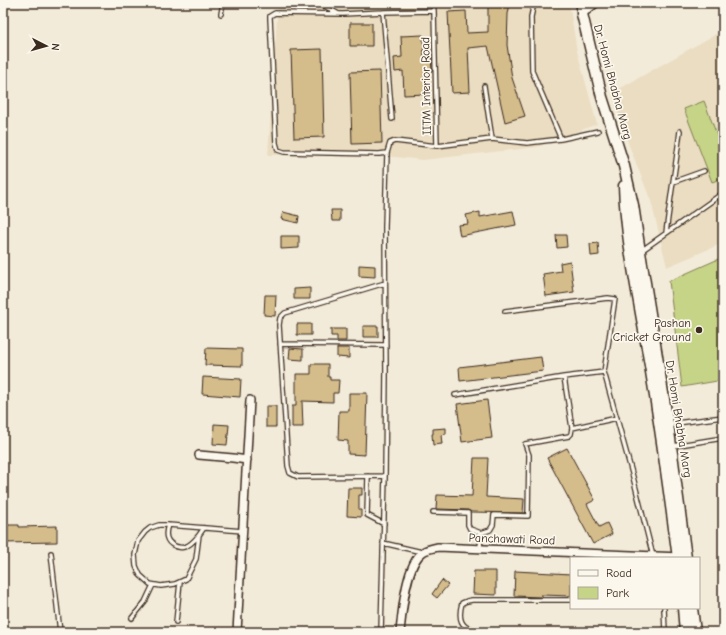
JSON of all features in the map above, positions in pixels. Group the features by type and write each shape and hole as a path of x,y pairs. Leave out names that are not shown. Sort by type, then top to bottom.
{"main road":[{"name":"Dr. Homi Bhabha Marg","path":"582,3 582,14 602,97 624,166 633,206 682,557"},
{"name":"Dr. Homi Bhabha Marg","path":"624,166 625,207 632,260 650,361 664,425"},
{"path":"683,609 685,632"},
{"path":"692,609 695,632"}],"street":[{"path":"582,14 596,3"},
{"path":"238,632 250,400"},
{"path":"199,455 246,460"},
{"name":"Panchawati Road","path":"422,552 438,547 668,557"},
{"path":"400,632 408,581 415,561 422,552"}],"lane":[{"path":"221,14 223,3"},
{"path":"319,3 338,14"},
{"name":"IITM Interior Road","path":"387,153 390,143 395,141 437,146 433,3"},
{"path":"534,3 531,17 532,71 562,139"},
{"path":"381,632 385,476 385,227 387,153 284,152 278,150 276,147 269,21 270,16 275,13 338,14 434,11"},
{"path":"383,12 392,119"},
{"path":"484,86 492,139"},
{"path":"666,233 680,131"},
{"path":"437,146 492,139 528,143 562,139 598,132"},
{"path":"673,182 704,171"},
{"path":"632,260 640,252 723,193"},
{"path":"385,283 285,313 281,316 280,320 280,344 288,466 290,473 298,477 385,476"},
{"path":"505,311 608,298 615,299 604,372 653,556"},
{"path":"280,344 386,345"},
{"path":"455,395 604,372"},
{"path":"433,512 468,513 468,526 470,529 481,533 490,530 493,525 494,515 528,516 530,455 525,444 569,436 571,434 572,428 564,377"},
{"path":"664,425 723,417"},
{"path":"572,428 617,418"},
{"path":"667,447 723,438"},
{"path":"368,476 367,515 384,524"},
{"path":"199,535 196,559 186,579 175,584 161,586 150,584 140,575 136,566 135,555 138,541 150,528 159,525 168,525 243,531"},
{"path":"168,525 165,533 170,544 184,548 195,541 204,528"},
{"path":"480,549 481,533"},
{"path":"383,543 422,552"},
{"path":"51,553 60,632"},
{"path":"176,622 180,582"},
{"path":"132,618 145,602 153,584"},
{"path":"490,632 470,629 464,626 460,620 462,603 472,600 570,600"},
{"path":"664,609 665,632"}],"shaded area":[{"path":"278,3 569,3 577,51 597,124 537,147 423,160 367,154 268,155"},
{"path":"723,30 723,243 667,267 651,201 628,143 612,93"}],"green space":[{"path":"704,101 723,151 723,178 712,182 684,109"},
{"name":"Pashan Cricket Ground","path":"723,257 723,380 682,387 669,281"}],"building":[{"path":"489,3 510,3 508,14 507,45 512,78 525,116 505,122 488,46 468,48 470,92 452,93 448,12 466,11 467,33 488,32"},
{"path":"350,23 372,23 372,46 350,46"},
{"path":"423,35 424,57 431,57 432,71 425,71 426,94 404,95 403,71 395,72 394,58 402,57 401,36"},
{"path":"322,49 324,137 294,138 291,50"},
{"path":"380,71 382,143 352,144 350,72"},
{"path":"331,210 340,210 340,221 332,221"},
{"path":"513,211 516,225 460,236 458,225 468,224 466,215 480,212 480,217"},
{"path":"283,212 299,216 298,223 281,219"},
{"path":"556,235 566,235 567,247 557,248"},
{"path":"281,236 299,236 299,248 281,249"},
{"path":"598,243 599,255 591,256 590,244"},
{"path":"570,261 574,292 546,296 543,274 561,271 560,263"},
{"path":"359,265 375,266 375,277 359,276"},
{"path":"310,288 310,299 294,299 294,289"},
{"path":"265,295 276,295 275,316 264,315"},
{"path":"297,324 311,324 311,335 297,335"},
{"path":"363,326 378,326 378,337 363,337"},
{"path":"331,329 346,329 346,341 337,341 337,336 331,336"},
{"path":"206,348 242,349 242,366 205,365"},
{"path":"290,348 303,349 303,360 289,359"},
{"path":"337,348 349,348 349,358 337,357"},
{"path":"541,357 543,371 460,381 459,367"},
{"path":"311,364 328,364 328,377 330,377 330,380 339,380 338,393 333,393 333,402 302,401 303,427 292,427 292,406 296,406 296,374 311,374"},
{"path":"203,377 241,379 240,397 202,394"},
{"path":"349,393 367,393 365,455 348,454 348,441 338,440 339,411 349,411"},
{"path":"487,400 492,438 462,442 457,404"},
{"path":"266,406 276,406 276,427 266,427"},
{"path":"214,424 229,425 227,445 213,444"},
{"path":"446,428 446,434 441,435 442,444 433,445 433,429"},
{"path":"567,448 595,500 587,504 599,527 607,523 612,534 593,544 547,458"},
{"path":"474,458 488,458 486,497 524,499 523,513 471,512 468,510 436,509 437,495 472,496"},
{"path":"348,488 362,488 362,495 359,495 359,510 361,510 361,517 347,516"},
{"path":"3,525 19,525 19,527 57,526 57,542 3,543"},
{"path":"474,571 496,571 496,595 473,594"},
{"path":"515,571 570,574 570,596 514,596"},
{"path":"442,580 448,585 437,598 432,594"}],"place":[{"name":"Pashan Cricket Ground","path":"699,330"}]}
